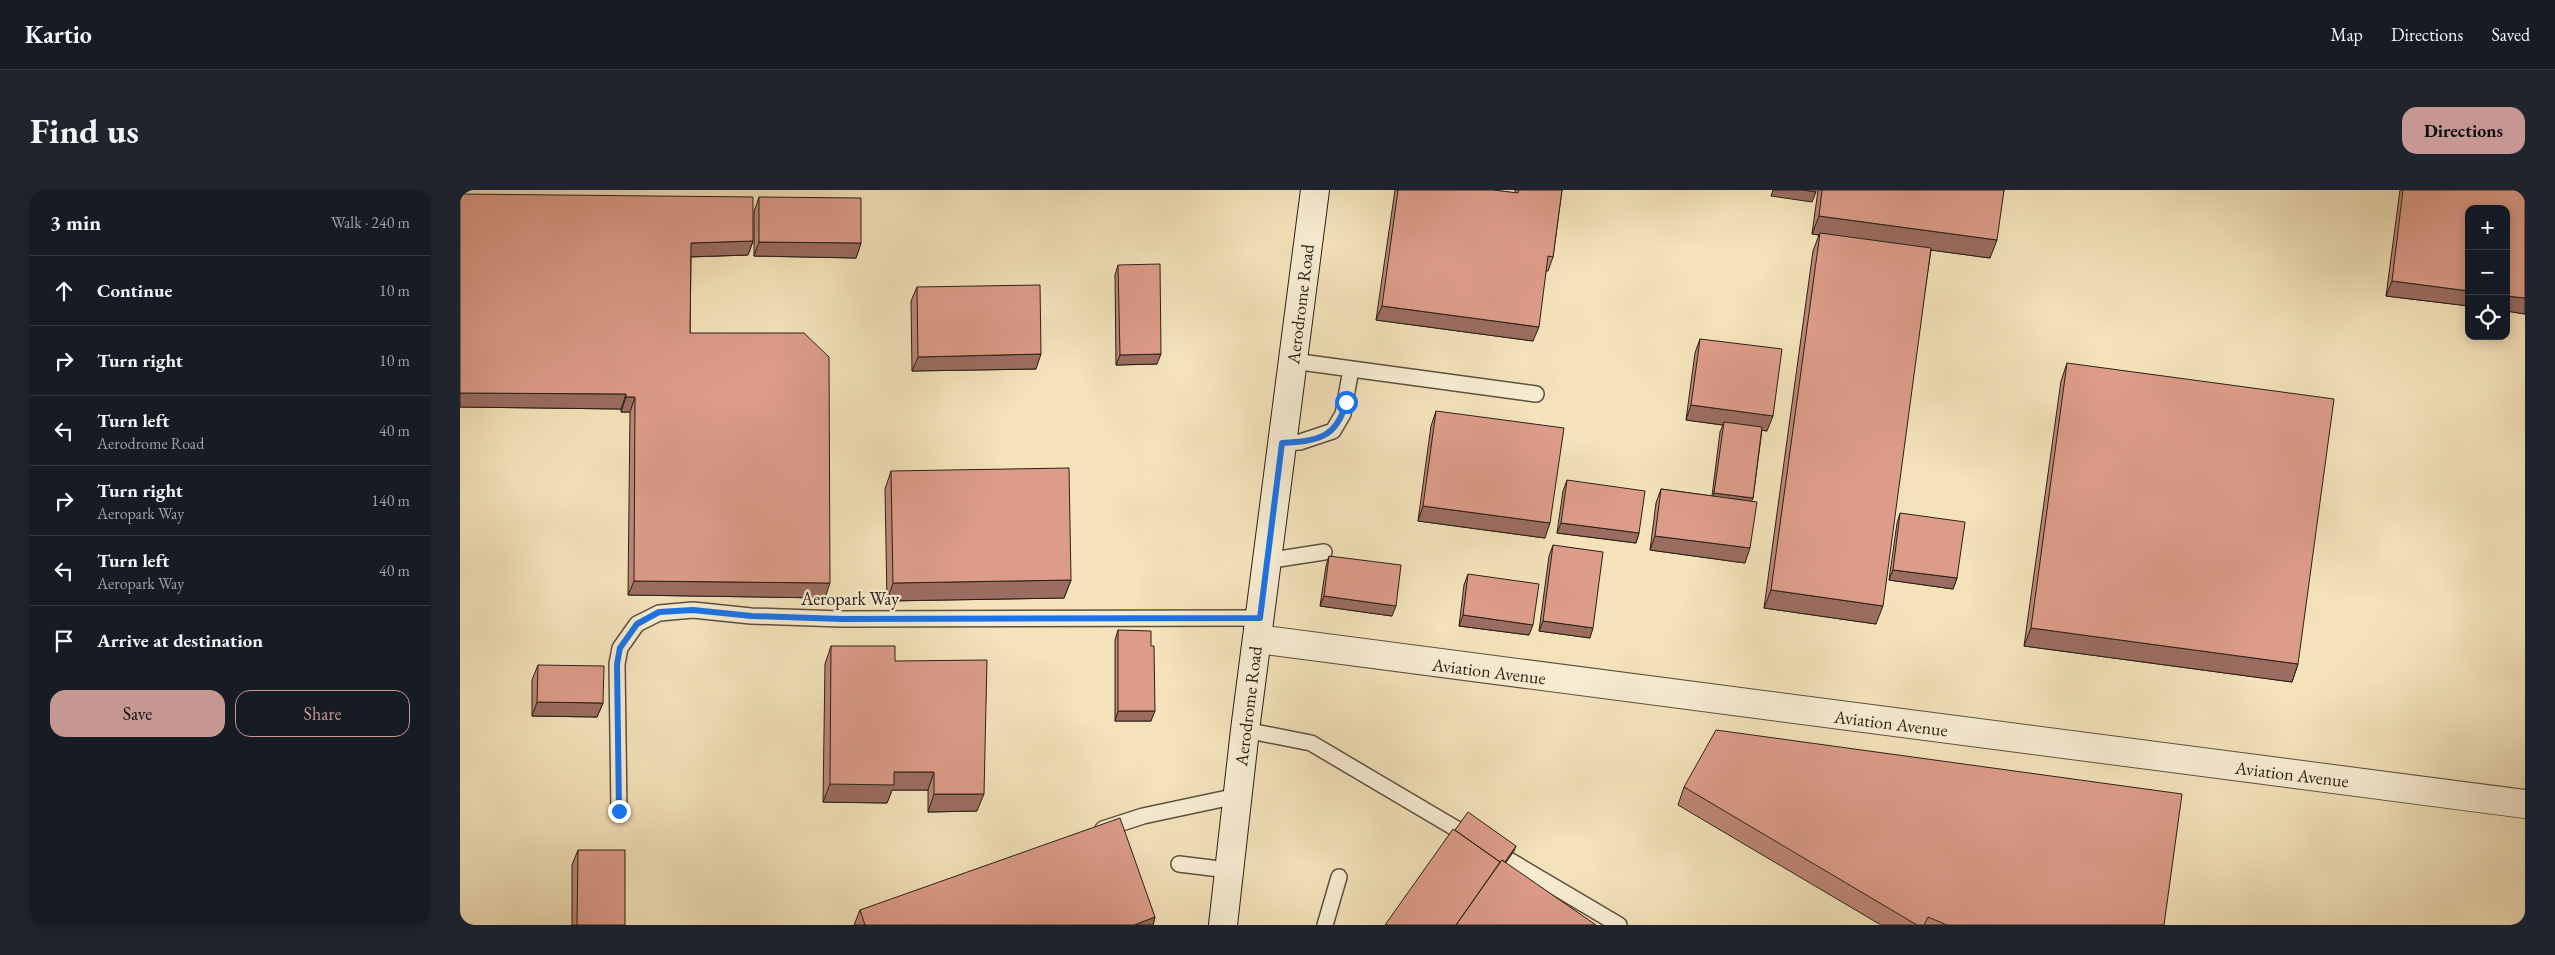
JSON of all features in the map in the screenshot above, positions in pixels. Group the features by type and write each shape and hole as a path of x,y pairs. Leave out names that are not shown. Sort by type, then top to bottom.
{"street":[{"name":"Aerodrome Road","path":"1223,925 1245,730 1293,361 1310,193"},
{"name":"Aviation Avenue","path":"1258,628 2525,804"}],"lane":[{"path":"1293,361 1536,394"},
{"path":"1282,443 1300,442 1333,431 1343,414 1351,369"},
{"path":"1266,561 1324,552"},
{"name":"Aeropark Way","path":"619,811 617,664 620,648 637,624 659,612 693,610 752,616 842,619 1258,628"},
{"path":"1245,730 1311,743 1619,925"},
{"path":"1088,834 1143,816 1237,796"},
{"path":"1179,864 1228,870"},
{"path":"1325,925 1339,877"}],"building":[{"path":"1398,190 1493,190 1518,193 1519,190 1562,190 1553,257 1548,256 1539,327 1382,306"},
{"path":"1822,190 2004,190 1997,240 1819,216"},
{"path":"2403,190 2525,190 2525,298 2510,296 2510,205 2465,205 2465,290 2392,281"},
{"path":"460,194 753,197 753,241 691,243 690,333 804,333 829,357 830,583 634,581 635,397 626,397 626,394 460,393"},
{"path":"759,197 861,198 861,243 759,242"},
{"path":"1820,233 1931,248 1883,606 1771,590"},
{"path":"1160,264 1161,354 1120,355 1118,265"},
{"path":"1040,285 1041,354 918,357 917,287"},
{"path":"1700,339 1782,349 1773,416 1691,405"},
{"path":"2067,363 2334,399 2298,664 2031,628"},
{"path":"1436,411 1564,428 1550,523 1423,506"},
{"path":"1724,422 1762,427 1753,498 1714,493"},
{"path":"1069,468 1071,580 893,583 891,471"},
{"path":"1567,480 1645,491 1639,533 1561,523"},
{"path":"1661,489 1757,502 1750,548 1655,536"},
{"path":"1900,513 1965,522 1957,578 1893,570"},
{"path":"1553,545 1603,552 1593,628 1543,621"},
{"path":"1329,556 1401,565 1396,606 1324,596"},
{"path":"1468,574 1539,584 1533,625 1463,615"},
{"path":"1118,630 1151,631 1151,646 1154,646 1155,711 1118,711"},
{"path":"831,646 895,646 895,661 987,660 984,794 934,794 934,772 894,772 894,785 830,784"},
{"path":"538,665 604,666 603,703 537,702"},
{"path":"1716,730 2182,794 2164,925 1947,925 1928,917 1924,925 1917,925 1684,787"},
{"path":"1468,812 1516,846 1505,862 1502,860 1500,862 1455,830"},
{"path":"1120,818 1155,917 1134,925 865,925 860,910"},
{"path":"1453,829 1500,862 1456,925 1385,925"},
{"path":"578,850 625,850 625,925 577,925"},
{"path":"1502,860 1596,925 1456,925"}],"route":[{"path":"619,811 617,664 620,648 637,624 659,612 693,610 752,616 842,619 896,617 1260,618 1282,443 1300,442 1333,431 1339,425 1346,402"}]}
